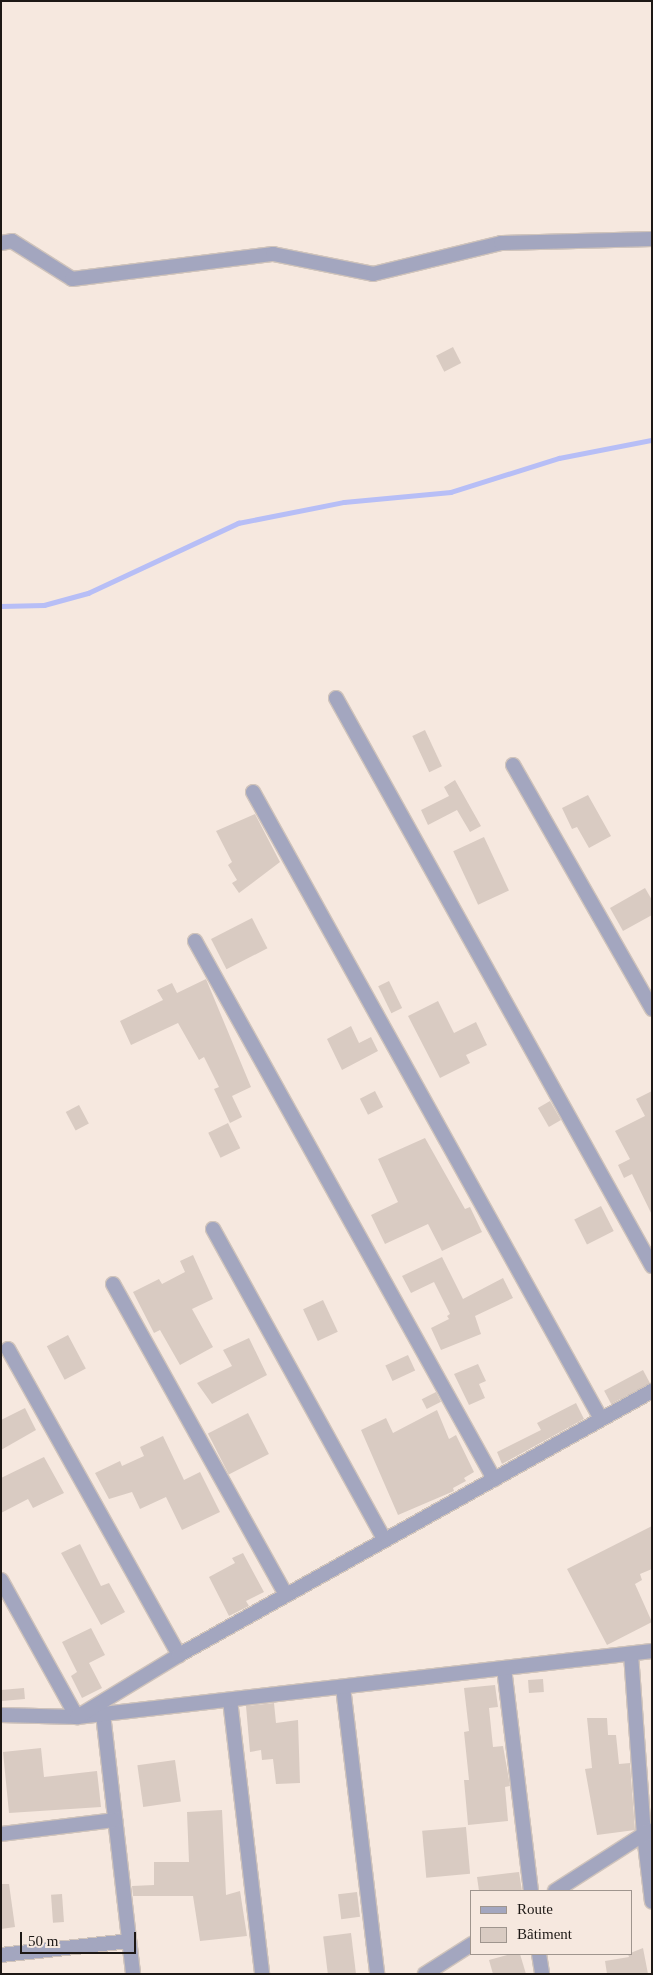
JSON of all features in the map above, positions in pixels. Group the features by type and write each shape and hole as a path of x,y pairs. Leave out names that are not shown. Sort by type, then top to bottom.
{"street":[{"path":"1,243 12,241 72,279 273,254 373,274 501,244 652,239"},
{"path":"336,698 652,1266"},
{"path":"513,765 652,1009"},
{"path":"252,792 601,1419"},
{"path":"194,941 494,1479"},
{"path":"213,1229 385,1540"},
{"path":"113,1284 286,1595"},
{"path":"8,1349 179,1655"},
{"path":"77,1717 179,1655 652,1391"},
{"path":"1,1580 77,1717"},
{"path":"1,1715 77,1717 652,1651"},
{"path":"631,1654 648,1832 652,1902"},
{"path":"504,1668 531,1890"},
{"path":"343,1687 377,1974"},
{"path":"230,1700 262,1974"},
{"path":"103,1714 133,1974"},
{"path":"1,1834 115,1820"},
{"path":"557,1890 648,1832"},
{"path":"1,1955 129,1940"},
{"path":"425,1974 470,1945"},
{"path":"540,1955 542,1974"}],"building":[{"path":"453,347 461,363 444,372 436,356"},
{"path":"425,730 442,766 429,772 412,736"},
{"path":"455,780 481,826 470,832 457,810 428,825 421,810 449,796 444,787"},
{"path":"588,795 611,836 589,848 577,827 572,829 562,808"},
{"path":"255,814 280,862 239,893 232,883 237,880 228,865 232,862 216,831"},
{"path":"484,837 509,890 478,905 453,851"},
{"path":"645,888 652,900 652,915 623,931 610,908"},
{"path":"252,918 267,948 226,969 211,939"},
{"path":"206,979 251,1087 232,1096 242,1117 230,1123 214,1089 219,1087 204,1057 199,1060 178,1023 131,1045 120,1021 163,1000 157,990 172,983 177,993"},
{"path":"389,981 402,1008 391,1013 378,986"},
{"path":"438,1001 454,1033 476,1022 487,1045 466,1055 470,1063 440,1078 408,1016"},
{"path":"351,1026 359,1043 371,1037 378,1051 342,1070 327,1039"},
{"path":"375,1091 383,1107 368,1115 360,1099"},
{"path":"652,1091 652,1215 632,1174 624,1178 618,1165 630,1159 615,1131 645,1116 636,1099"},
{"path":"550,1101 561,1120 549,1127 538,1108"},
{"path":"79,1105 89,1124 76,1131 66,1112"},
{"path":"228,1123 240,1148 221,1158 208,1133"},
{"path":"425,1138 465,1209 470,1207 482,1232 442,1251 428,1224 385,1244 371,1215 398,1202 378,1159"},
{"path":"601,1206 614,1231 587,1245 574,1220"},
{"path":"193,1255 213,1299 192,1309 213,1347 180,1365 160,1330 154,1333 133,1292 159,1279 162,1284 185,1272 180,1261"},
{"path":"442,1257 463,1299 503,1278 513,1298 475,1316 481,1334 441,1350 431,1328 449,1319 447,1316 450,1314 434,1282 411,1293 402,1276"},
{"path":"323,1300 338,1332 318,1341 303,1309"},
{"path":"68,1335 86,1369 65,1380 47,1346"},
{"path":"249,1338 267,1375 212,1404 197,1383 232,1366 223,1350"},
{"path":"408,1355 415,1370 393,1381 385,1366"},
{"path":"478,1364 486,1381 479,1384 485,1398 469,1405 454,1374"},
{"path":"643,1370 650,1383 611,1404 604,1391"},
{"path":"436,1392 441,1402 427,1409 422,1399"},
{"path":"576,1403 584,1419 502,1464 497,1452 541,1430 537,1423"},
{"path":"25,1408 36,1430 1,1450 1,1420"},
{"path":"437,1410 449,1439 456,1435 474,1472 464,1478 466,1481 453,1488 454,1491 398,1515 361,1430 386,1418 393,1433"},
{"path":"248,1413 269,1454 229,1474 208,1433"},
{"path":"163,1436 184,1480 200,1472 220,1512 182,1530 166,1497 140,1509 132,1492 109,1499 95,1473 120,1461 122,1466 144,1456 140,1447"},
{"path":"44,1457 64,1493 33,1508 28,1499 1,1513 1,1478"},
{"path":"652,1526 652,1569 640,1574 642,1580 635,1584 652,1622 607,1645 567,1569"},
{"path":"80,1544 101,1586 109,1583 125,1612 101,1625 61,1553"},
{"path":"243,1553 264,1592 246,1601 249,1606 229,1616 209,1577 235,1563 232,1558"},
{"path":"91,1628 105,1655 89,1663 102,1688 82,1698 71,1676 77,1672 62,1642"},
{"path":"543,1679 544,1692 529,1693 528,1680"},
{"path":"495,1685 498,1707 489,1708 493,1747 503,1746 508,1774 510,1786 505,1787 508,1821 468,1825 464,1780 469,1780 464,1732 469,1731 464,1688"},
{"path":"24,1688 25,1699 2,1701 1,1690"},
{"path":"274,1703 276,1723 298,1720 300,1783 276,1784 273,1759 262,1760 261,1750 250,1752 246,1706"},
{"path":"587,1718 607,1718 608,1735 616,1735 619,1764 630,1763 635,1830 597,1835 585,1769 592,1768"},
{"path":"41,1748 44,1777 97,1771 101,1807 9,1813 3,1752"},
{"path":"175,1760 181,1802 143,1807 137,1765"},
{"path":"222,1810 226,1895 240,1891 247,1936 200,1941 193,1896 133,1896 132,1886 154,1885 154,1862 189,1862 187,1812"},
{"path":"466,1827 470,1874 426,1878 422,1831"},
{"path":"519,1872 522,1890 479,1890 477,1877"},
{"path":"1,1884 9,1884 15,1927 1,1929"},
{"path":"357,1892 360,1917 341,1919 338,1894"},
{"path":"62,1894 64,1922 53,1923 51,1895"},
{"path":"351,1933 356,1974 328,1974 323,1936"},
{"path":"643,1948 648,1974 607,1974 605,1961 629,1957 628,1955 633,1955 633,1952"},
{"path":"507,1955 520,1955 526,1974 493,1974 489,1960"}],"waterway":[{"path":"1,606 44,605 88,593 238,523 344,502 451,492 559,458 652,440"}]}
